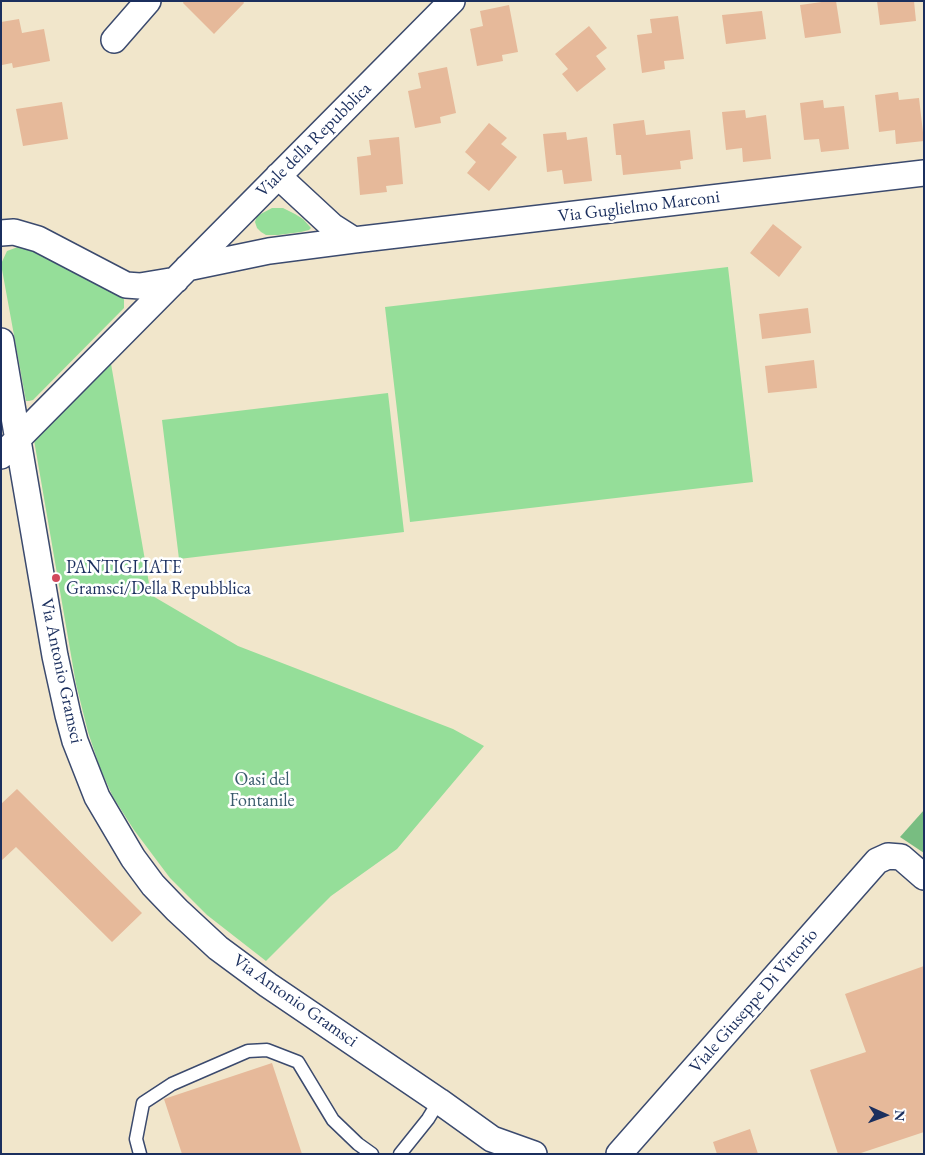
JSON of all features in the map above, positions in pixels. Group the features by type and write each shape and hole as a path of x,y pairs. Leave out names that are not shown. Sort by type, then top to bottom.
{"street":[{"path":"114,40 148,1"},
{"name":"Viale della Repubblica","path":"1,456 452,1"},
{"name":"Via Guglielmo Marconi","path":"181,274 269,251 924,173"},
{"path":"278,176 332,226 354,240"},
{"path":"242,213 245,235 250,242 269,251"},
{"path":"1,233 14,232 38,239 126,286 140,286 181,274"},
{"path":"126,286 132,295 136,320"},
{"name":"Via Antonio Gramsci","path":"1,341 55,656 68,715 75,741 97,797 124,844 153,885 218,948 439,1101 501,1148 534,1154"},
{"name":"Viale Giuseppe Di Vittorio","path":"619,1154 877,861 894,855 906,861 924,877"}],"lane":[{"path":"140,1154 136,1139 143,1103 172,1084 248,1050 267,1050 298,1062 333,1120 358,1144 372,1154"},
{"path":"400,1154 428,1119 439,1101"}],"green space":[{"path":"272,208 283,208 295,214 303,219 311,228 301,232 266,235 257,228 255,222 257,216"},
{"path":"26,244 122,293 124,300 124,308 33,400 29,401 26,401 1,264 7,251"},
{"path":"728,267 753,482 410,522 385,307"},
{"name":"Oasi del Fontanile","path":"110,358 151,595 238,646 453,729 484,746 397,849 331,896 266,961 207,915 170,878 134,830 113,797 100,768 88,732 76,684 34,440"},
{"path":"388,393 404,532 179,559 162,420"},
{"path":"924,810 924,853 900,837"}],"building":[{"path":"184,1 243,1 244,3 214,34 183,3"},
{"path":"836,1 841,33 805,38 800,5"},
{"path":"877,1 914,1 916,21 880,25"},
{"path":"509,5 518,52 502,55 503,61 477,66 470,29 483,26 480,11"},
{"path":"762,11 766,39 726,44 722,15"},
{"path":"678,16 684,59 664,61 665,69 642,73 637,35 652,33 650,19"},
{"path":"19,19 22,33 44,29 50,61 13,68 12,63 2,65 1,22"},
{"path":"589,26 607,48 596,56 606,69 577,92 562,74 568,69 555,54"},
{"path":"447,67 456,113 440,117 441,123 415,128 408,91 421,88 418,73"},
{"path":"898,92 899,100 919,98 924,141 896,144 895,130 879,132 875,95"},
{"path":"823,100 824,108 844,106 849,149 821,152 819,139 804,140 800,103"},
{"path":"62,102 68,139 23,146 16,109"},
{"path":"745,110 746,118 766,115 771,159 743,162 742,148 726,150 722,112"},
{"path":"644,120 646,135 690,130 693,159 680,161 681,169 623,175 621,155 616,155 613,124"},
{"path":"489,123 507,138 501,144 517,157 489,191 467,173 476,162 465,152"},
{"path":"566,132 567,140 587,137 592,181 564,184 562,170 547,172 543,134"},
{"path":"399,137 403,184 386,186 387,192 360,195 357,157 371,155 369,140"},
{"path":"773,224 802,247 779,277 750,253"},
{"path":"808,308 811,333 762,339 759,314"},
{"path":"814,360 817,388 768,393 765,366"},
{"path":"17,789 142,913 112,942 16,847 1,861 1,804"},
{"path":"924,966 924,1132 858,1154 838,1154 810,1070 866,1052 845,994"},
{"path":"272,1063 302,1154 182,1154 164,1099"},
{"path":"750,1129 758,1154 717,1154 713,1142"}],"place":[{"name":"PANTIGLIATE Gramsci/Della Repubblica","path":"56,578"}]}
